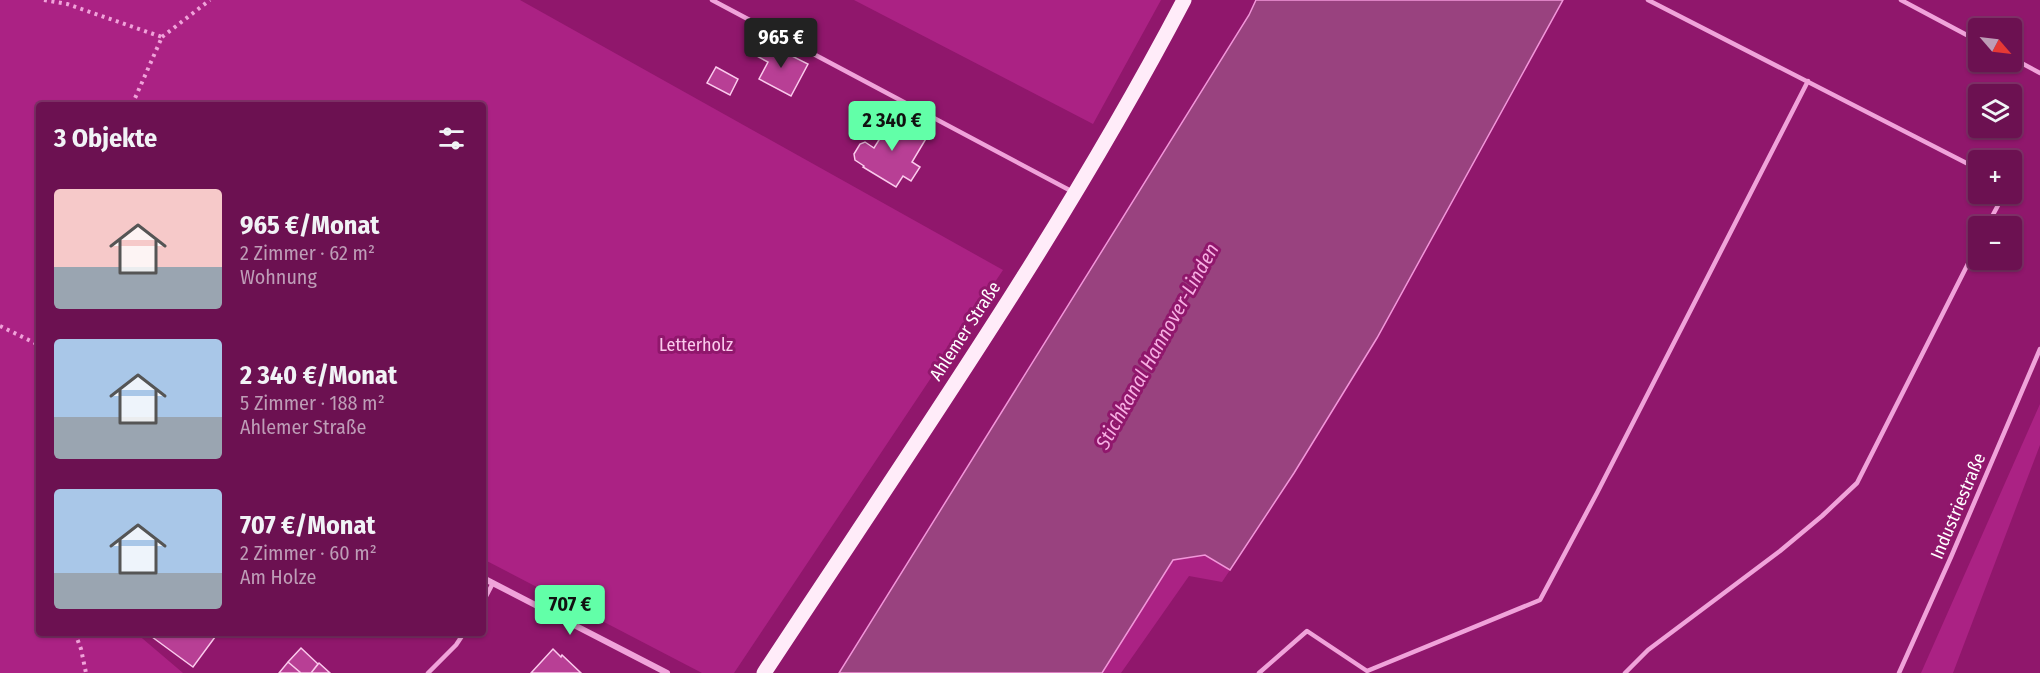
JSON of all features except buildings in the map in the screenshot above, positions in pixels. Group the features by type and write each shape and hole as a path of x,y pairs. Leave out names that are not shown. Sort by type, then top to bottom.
{"main road":[{"name":"Ahlemer Straße","path":"764,673 1015,291 1075,193 1184,0"}],"street":[{"path":"486,580 667,673"}],"lane":[{"path":"712,0 1075,193"},
{"path":"1648,0 1968,164"},
{"path":"1901,0 1968,36"},
{"path":"2022,63 2040,73"},
{"path":"1259,673 1307,631 1368,672 1540,600 1808,81"},
{"path":"1625,673 1648,650 1780,551 1857,483 1968,264"},
{"name":"Industriestraße","path":"1899,673 1952,557 2040,349"},
{"path":"486,596 493,583"},
{"path":"428,673 462,636"}],"path":[{"path":"44,0 67,4 162,37"},
{"path":"133,102 162,37 210,0"},
{"path":"0,326 36,344"},
{"path":"76,636 86,673"}],"green space":[{"name":"Letterholz","path":"0,0 520,0 1003,270 734,673 702,673 486,561 486,102 36,102 36,636 140,636 183,673 0,673"},
{"path":"854,0 1161,0 1093,124"},
{"path":"2040,404 2040,445 1953,673 1921,673"},
{"path":"1205,555 1230,570 1222,582 1189,576 1121,673 1102,673 1173,560"}],"water":[{"name":"Stichkanal Hannover-Linden","path":"1256,0 1563,0 1377,338 1294,473 1230,570 1205,555 1173,560 1102,673 839,673 1249,15"}]}
